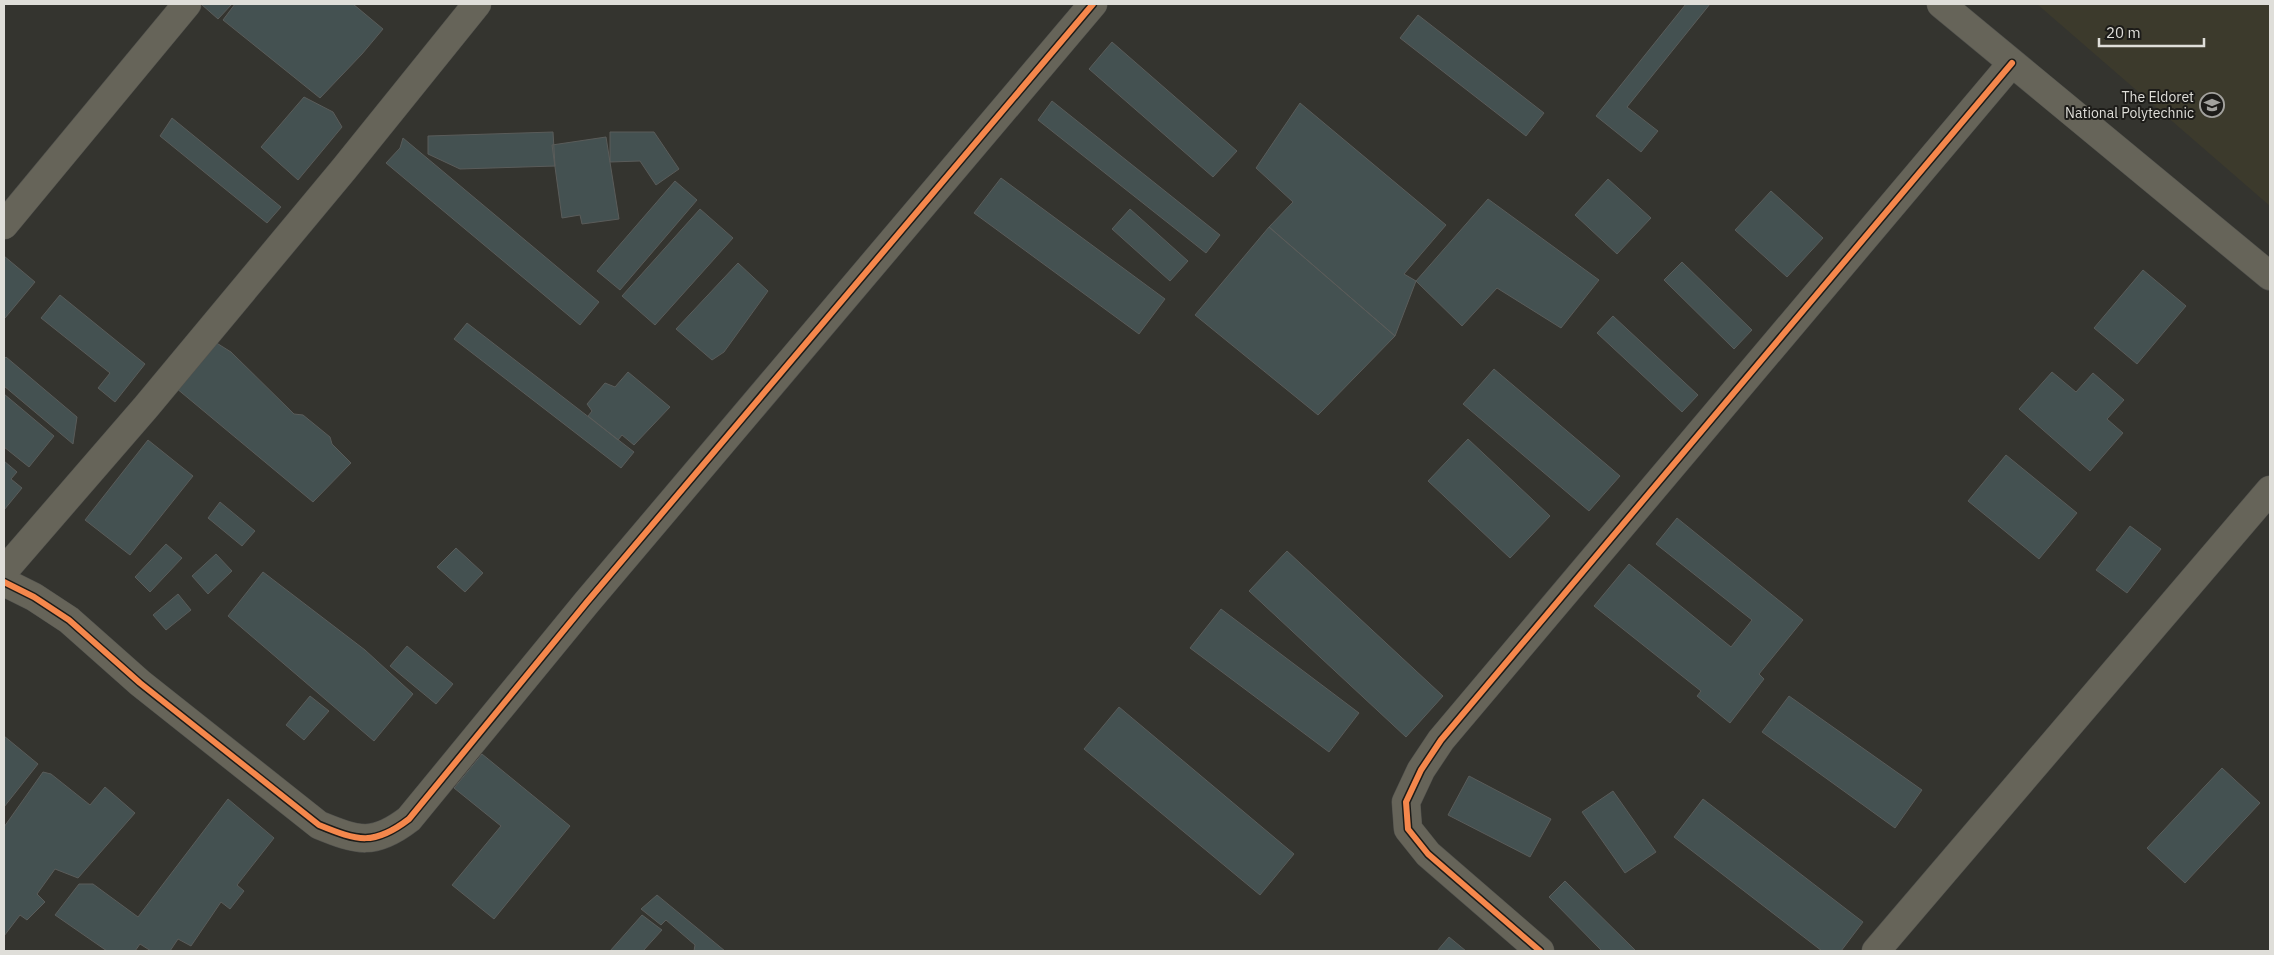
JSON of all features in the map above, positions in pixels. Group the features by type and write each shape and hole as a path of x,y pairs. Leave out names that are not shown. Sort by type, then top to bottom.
{"street":[{"path":"4,226 187,4"},
{"path":"4,571 158,392 344,169 477,4"},
{"path":"4,582 34,597 69,620 140,682 319,825 350,838 375,838 392,832 409,819 600,587 1094,4"},
{"path":"1941,4 2270,276"},
{"path":"1540,951 1428,854 1408,828 1406,802 1421,770 1454,725 2012,63"},
{"path":"1876,951 2270,490"}],"shaded area":[{"name":"The Eldoret National Polytechnic","path":"2037,4 2270,4 2270,206"}],"building":[{"path":"201,4 232,4 218,19"},
{"path":"235,4 353,4 383,29 320,98 223,20"},
{"path":"1686,4 1710,4 1627,107 1658,131 1641,152 1596,116"},
{"path":"1418,15 1544,113 1526,136 1400,38"},
{"path":"1112,42 1237,151 1213,177 1089,69"},
{"path":"304,97 333,112 342,127 298,180 261,147"},
{"path":"1052,101 1220,235 1206,253 1038,120"},
{"path":"1300,103 1446,225 1404,274 1416,281 1395,336 1269,227 1293,202 1256,168"},
{"path":"172,118 281,207 267,223 160,136"},
{"path":"553,132 555,166 460,169 428,154 428,136"},
{"path":"610,132 654,132 679,169 656,185 640,161 610,162"},
{"path":"606,137 619,219 582,224 580,215 562,218 552,145"},
{"path":"403,138 599,302 580,325 386,163 400,148"},
{"path":"1001,178 1165,299 1139,334 974,213"},
{"path":"1608,179 1651,218 1617,254 1575,215"},
{"path":"675,181 697,200 620,290 597,271"},
{"path":"1771,191 1823,238 1787,277 1735,230"},
{"path":"1488,199 1599,280 1561,328 1497,288 1462,326 1416,281"},
{"path":"700,209 733,238 655,325 622,296"},
{"path":"1130,209 1188,261 1170,281 1112,229"},
{"path":"1269,227 1395,336 1318,415 1195,315"},
{"path":"4,256 35,282 5,318 4,317"},
{"path":"1682,262 1752,330 1734,349 1664,280"},
{"path":"738,263 768,291 724,352 712,360 676,329"},
{"path":"2143,270 2186,306 2137,364 2094,328"},
{"path":"60,295 145,364 115,402 98,388 110,373 41,318"},
{"path":"1613,316 1698,395 1682,412 1597,333"},
{"path":"467,323 634,452 621,468 454,339"},
{"path":"215,342 231,352 294,414 303,415 330,437 332,444 351,463 313,502 158,373"},
{"path":"6,357 77,417 73,444 4,386 4,359"},
{"path":"1494,369 1620,476 1589,511 1463,404"},
{"path":"628,372 670,407 634,445 622,435 618,440 588,416 592,411 587,404 605,383 615,387"},
{"path":"2052,372 2076,392 2093,373 2124,400 2107,419 2123,433 2090,471 2019,409"},
{"path":"4,394 54,436 29,467 4,447"},
{"path":"1468,439 1550,516 1510,558 1428,481"},
{"path":"148,440 193,476 130,555 85,520"},
{"path":"2006,455 2077,513 2039,559 1968,501"},
{"path":"4,461 17,472 11,479 22,488 4,510"},
{"path":"220,502 255,531 242,546 208,518"},
{"path":"1677,518 1803,620 1759,674 1764,679 1730,723 1697,696 1701,691 1594,606 1629,564 1731,647 1752,620 1656,544"},
{"path":"2130,526 2161,549 2127,593 2096,570"},
{"path":"166,544 182,558 150,592 135,577"},
{"path":"456,548 483,573 465,592 437,567"},
{"path":"1287,551 1443,696 1406,737 1249,591"},
{"path":"216,554 232,571 208,594 192,576"},
{"path":"263,572 365,650 413,694 374,741 228,616"},
{"path":"178,594 191,610 166,630 153,615"},
{"path":"1221,609 1359,713 1329,752 1190,648"},
{"path":"407,646 453,684 436,704 390,666"},
{"path":"310,696 329,711 304,740 286,725"},
{"path":"1789,696 1922,790 1895,828 1762,732"},
{"path":"1119,707 1294,854 1260,895 1084,749"},
{"path":"4,736 38,764 4,807"},
{"path":"482,754 570,826 494,919 452,885 501,826 454,788"},
{"path":"2222,768 2260,803 2185,883 2147,848"},
{"path":"43,772 51,774 90,805 105,787 135,813 78,878 55,869 37,894 45,902 27,920 20,915 4,936 4,827"},
{"path":"1469,776 1551,819 1530,857 1448,815"},
{"path":"1613,791 1656,852 1625,873 1582,812"},
{"path":"228,799 274,838 237,885 244,891 230,909 221,902 191,946 178,939 170,951 151,951 140,944 135,951 107,951 55,915 79,884 93,884 138,917"},
{"path":"1703,799 1863,922 1841,951 1822,951 1674,837"},
{"path":"1565,881 1636,951 1602,951 1549,897"},
{"path":"657,895 725,951 694,951 695,945 666,920 661,925 641,909"},
{"path":"642,915 662,930 643,951 610,951"},
{"path":"1449,937 1466,951 1437,951"}],"cycle path":[{"path":"4,582 34,597 69,620 140,683 319,825 355,837 366,838 386,834 409,819 587,602 1093,4"},
{"path":"1540,951 1428,854 1408,829 1406,802 1421,770 1441,740 2012,63"}],"place":[{"name":"The Eldoret National Polytechnic","path":"2212,105"}]}
